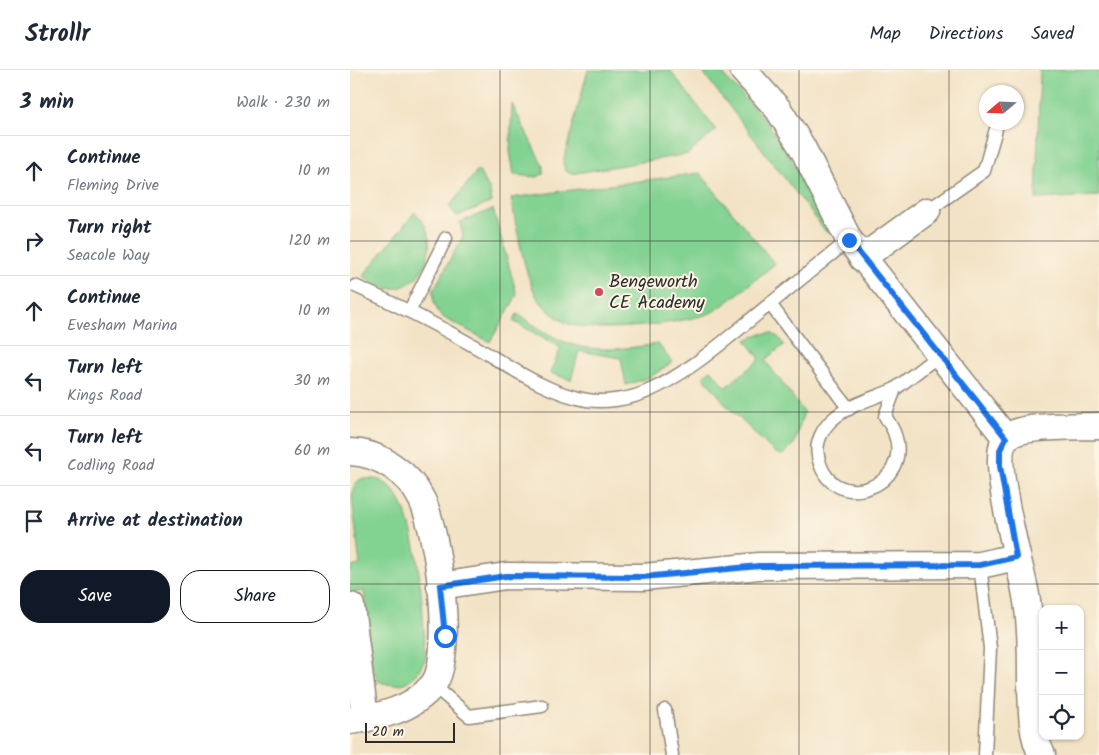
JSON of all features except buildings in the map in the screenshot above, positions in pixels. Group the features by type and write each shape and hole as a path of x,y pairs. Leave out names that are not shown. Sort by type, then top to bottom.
{"street":[{"path":"743,70 778,109 802,148 856,249 1006,438"},
{"path":"856,249 927,211"},
{"path":"1042,755 1036,744 1032,720 1029,622 1025,590 1016,557 1000,466 1000,450 1006,438 1022,430 1099,426"},
{"path":"350,452 363,452 386,461 406,479 422,500 432,532 445,636 441,661 433,685 396,712 358,720 351,606"},
{"path":"440,586 506,576 643,577 759,566 980,565 1016,557"}],"lane":[{"path":"927,211 984,171 996,130"},
{"path":"410,310 446,238"},
{"path":"355,286 410,310 533,380 557,391 588,400 627,397 644,393 668,382 770,304 856,249"},
{"path":"770,304 849,409"},
{"path":"895,389 885,416 894,432 897,444 892,469 882,482 872,489 846,489 833,481 824,472 819,462 816,448 822,433 833,419 849,409 895,389 939,355"},
{"path":"980,565 990,648 985,755"},
{"path":"433,685 469,716 542,706"},
{"path":"665,710 672,755"}],"green space":[{"path":"588,70 670,70 716,130 688,154 571,174 565,170 563,162"},
{"path":"701,70 719,70 768,124 813,197 821,213 827,233"},
{"path":"1040,70 1099,70 1099,196 1036,199"},
{"path":"512,104 543,166 543,174 537,177 514,175 510,151"},
{"path":"478,170 489,189 492,202 457,216 449,207"},
{"path":"700,173 775,264 722,306 708,314 695,318 660,324 602,328 572,325 563,321 539,300 529,280 525,266 511,198"},
{"path":"493,209 517,295 490,342 444,318 438,312 434,302 433,291 463,236 460,222"},
{"path":"415,212 424,224 429,239 428,257 419,274 413,281 397,288 380,286 363,276"},
{"path":"517,314 556,338 581,347 614,349 658,344 672,362 651,377 626,385 621,358 579,351 571,380 550,373 561,348 513,321"},
{"path":"771,333 778,337 784,345 765,360 804,412 794,444 783,455 775,453 728,407 703,376 711,370 726,387 760,359 746,340 759,334"},
{"path":"360,479 379,480 393,490 404,508 412,532 421,588 426,657 418,672 401,684 394,685 378,681 372,666 364,591 350,593 350,567 360,565 352,498 353,488"}],"place":[{"name":"Bengeworth CE Academy","path":"599,292"}],"route":[{"path":"445,636 440,586 506,576 643,577 759,566 980,565 1016,557 1000,466 1000,450 1006,438 849,240"}]}
